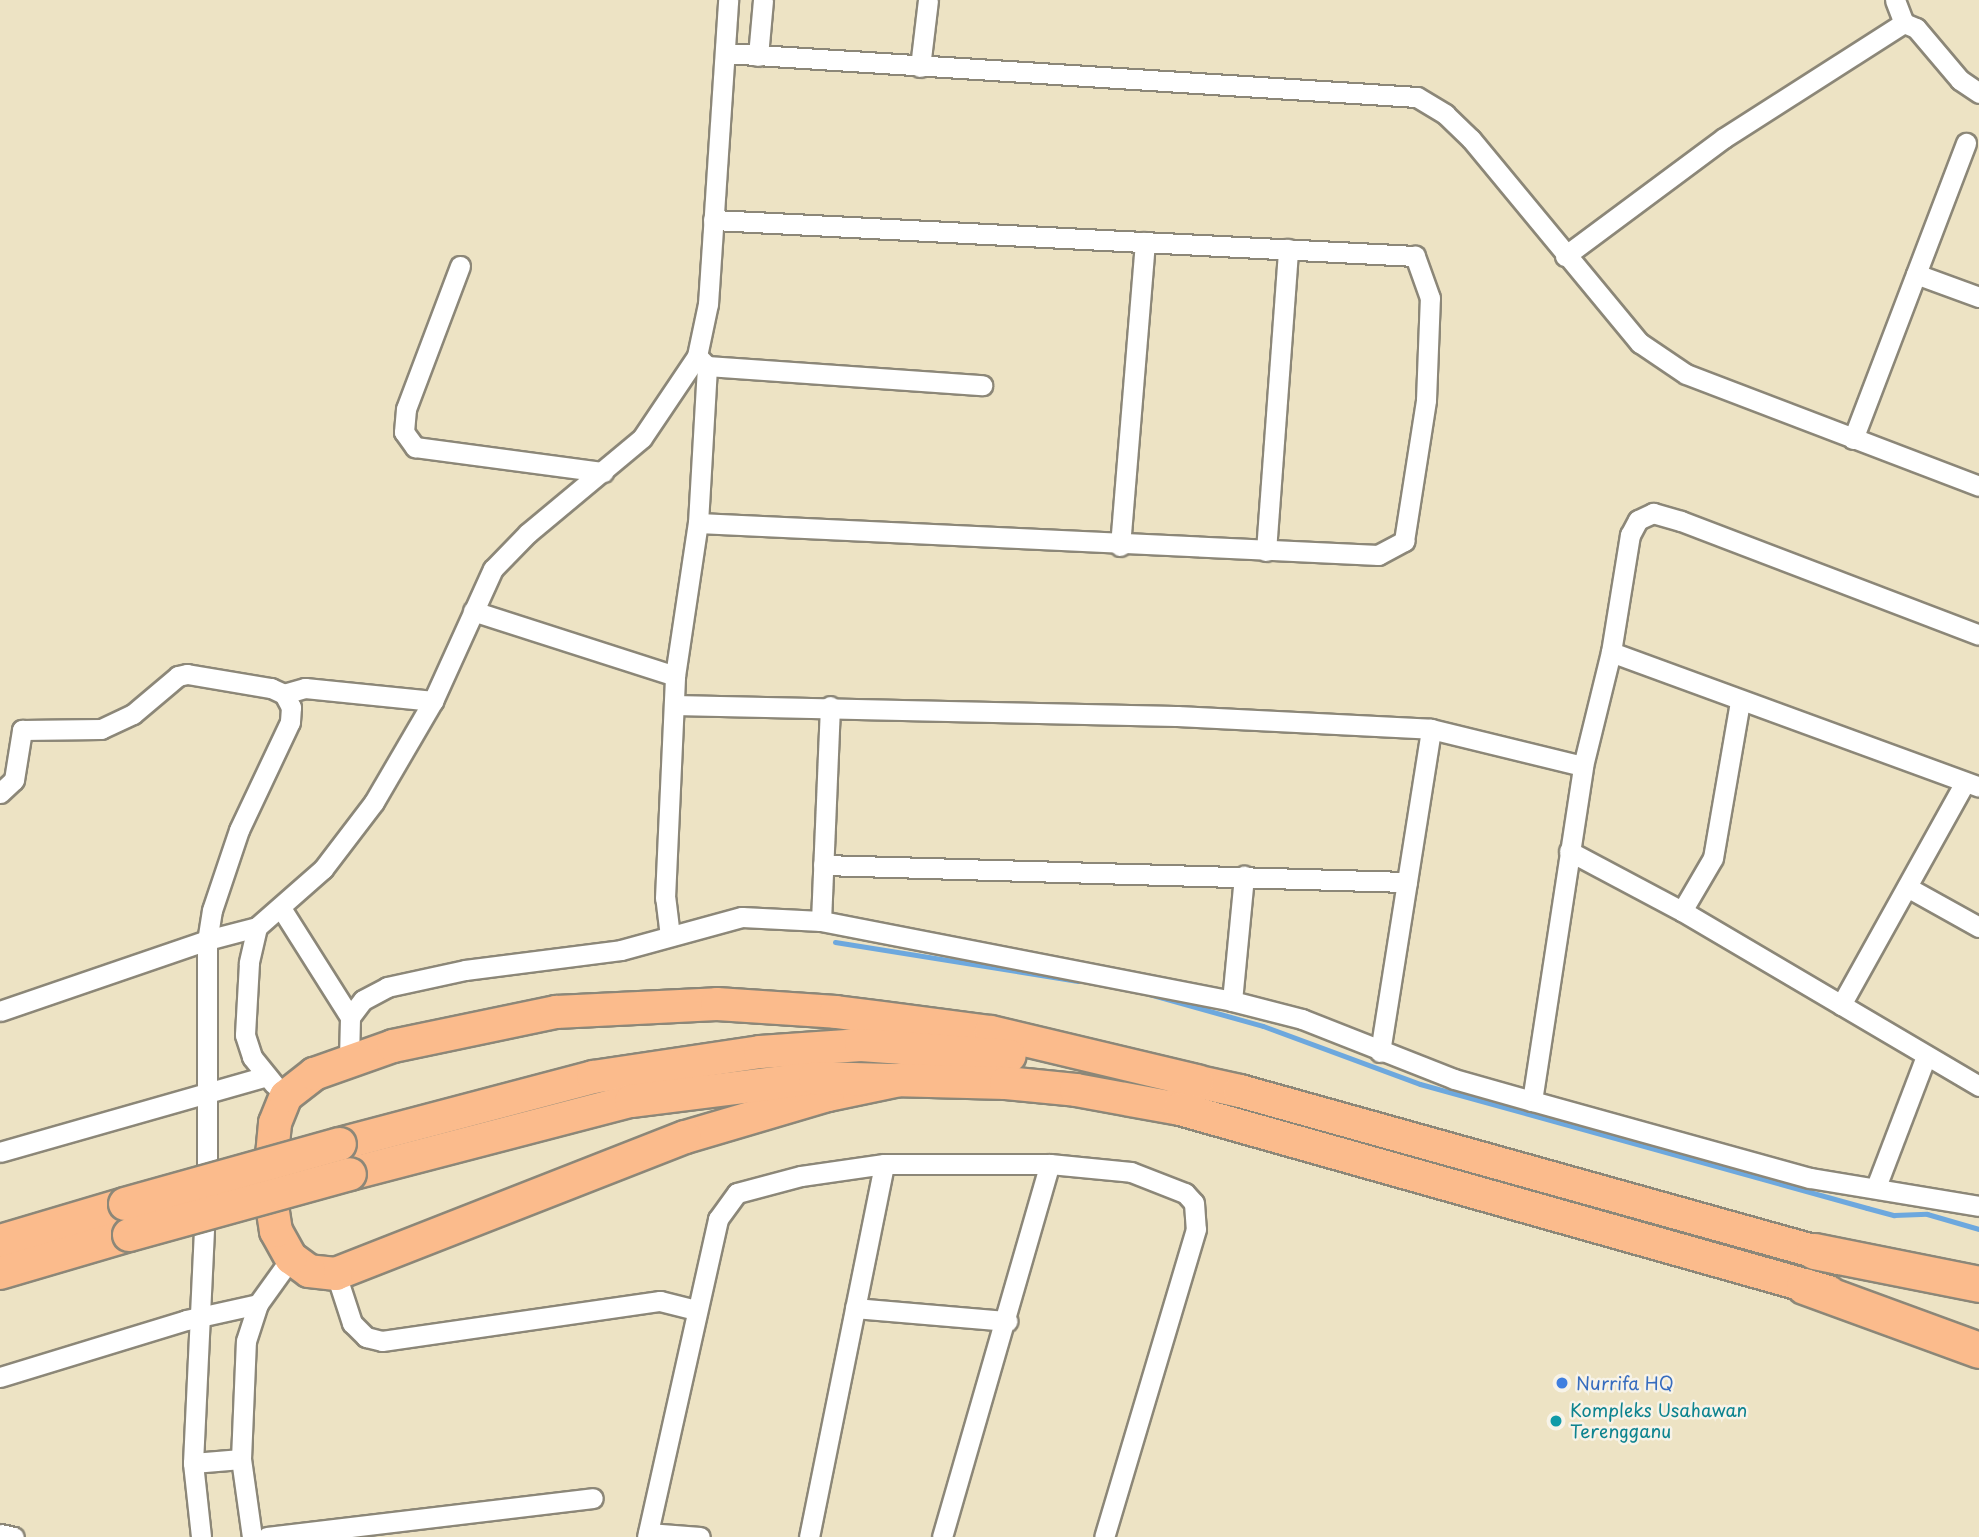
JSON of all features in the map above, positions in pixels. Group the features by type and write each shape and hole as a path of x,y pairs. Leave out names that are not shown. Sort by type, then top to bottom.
{"highway":[{"path":"1814,1251 1979,1284"},
{"path":"1804,1286 1979,1349"}],"main road":[{"path":"909,1078 828,1095 685,1137 336,1274 309,1270 290,1258 276,1231 270,1187 276,1086 349,1059 556,1012 717,1003 836,1012 991,1032 1197,1081 1979,1297"},
{"path":"0,1273 127,1219 340,1144 630,1069 793,1048 889,1046 971,1052 1197,1081"},
{"path":"0,1241 127,1219 350,1174 631,1101 815,1078 909,1078 1139,1099 1804,1286 1979,1332"}],"street":[{"path":"670,936 664,898 675,676 698,523 702,361 727,0"},
{"path":"758,56 763,0"},
{"path":"920,67 928,0"},
{"path":"1895,0 1904,23 1916,28 1959,80 1979,93"},
{"path":"1565,256 1724,138 1904,23"},
{"path":"725,53 1417,97 1445,114 1471,139 1565,256 1640,343 1686,374 1979,486"},
{"path":"1853,439 1966,143"},
{"path":"698,523 1120,545 1378,555 1404,541 1426,400 1430,298 1415,256 713,220"},
{"path":"1120,545 1145,242"},
{"path":"1266,551 1288,249"},
{"path":"460,266 406,409 404,432 415,447 603,472"},
{"path":"1916,274 1979,298"},
{"path":"702,361 982,384"},
{"path":"0,1011 211,939 250,929 281,908 323,869 373,802 433,701 493,569 508,552 642,438 702,361"},
{"path":"1532,1101 1583,766 1611,652 1630,535 1638,520 1653,513 1979,635"},
{"path":"473,611 675,676"},
{"path":"1611,652 1972,785 1907,887 1841,1005"},
{"path":"0,793 14,780 22,730 101,729 133,714 178,676 187,674 284,694 305,688 433,701"},
{"path":"201,1537 193,1463 207,1315 206,1094 212,910 239,830 290,722 291,707 284,694"},
{"path":"1682,911 1713,858 1740,701"},
{"path":"674,705 830,706 1431,729 1583,766"},
{"path":"821,921 830,706"},
{"path":"1380,1052 1431,729"},
{"path":"1569,851 1682,911 1979,1086"},
{"path":"823,865 1407,882"},
{"path":"1233,1001 1244,876"},
{"path":"1907,887 1979,927"},
{"path":"281,908 350,1017 349,1059"},
{"path":"350,1017 363,1000 387,987 465,970 621,950 742,917 821,921 1233,1001 1302,1019 1380,1052 1532,1101 1810,1178 1979,1206"},
{"path":"250,929 245,1035 252,1057 276,1086"},
{"path":"1876,1187 1926,1056"},
{"path":"0,1152 206,1094 276,1086"},
{"path":"809,1537 884,1164"},
{"path":"700,1537 648,1535 718,1219 737,1193 801,1176 884,1164 1050,1164 1131,1172 1185,1193 1197,1215 1104,1537"},
{"path":"943,1537 1050,1164"},
{"path":"252,1537 241,1459 246,1341 258,1304 290,1258"},
{"path":"336,1274 352,1323 366,1337 382,1341 660,1301 697,1311"},
{"path":"0,1377 207,1315 258,1304"},
{"path":"855,1308 1007,1321"},
{"path":"193,1463 241,1459"},
{"path":"267,1537 593,1498"},
{"path":"0,1534 14,1537"}],"waterway":[{"path":"835,942 1078,981"},
{"path":"1149,994 1263,1026 1420,1084 1867,1208 1894,1215 1927,1214 1979,1229"}],"place":[{"name":"Nurrifa HQ","path":"1562,1383"},
{"name":"Kompleks Usahawan Terengganu","path":"1556,1421"}]}
